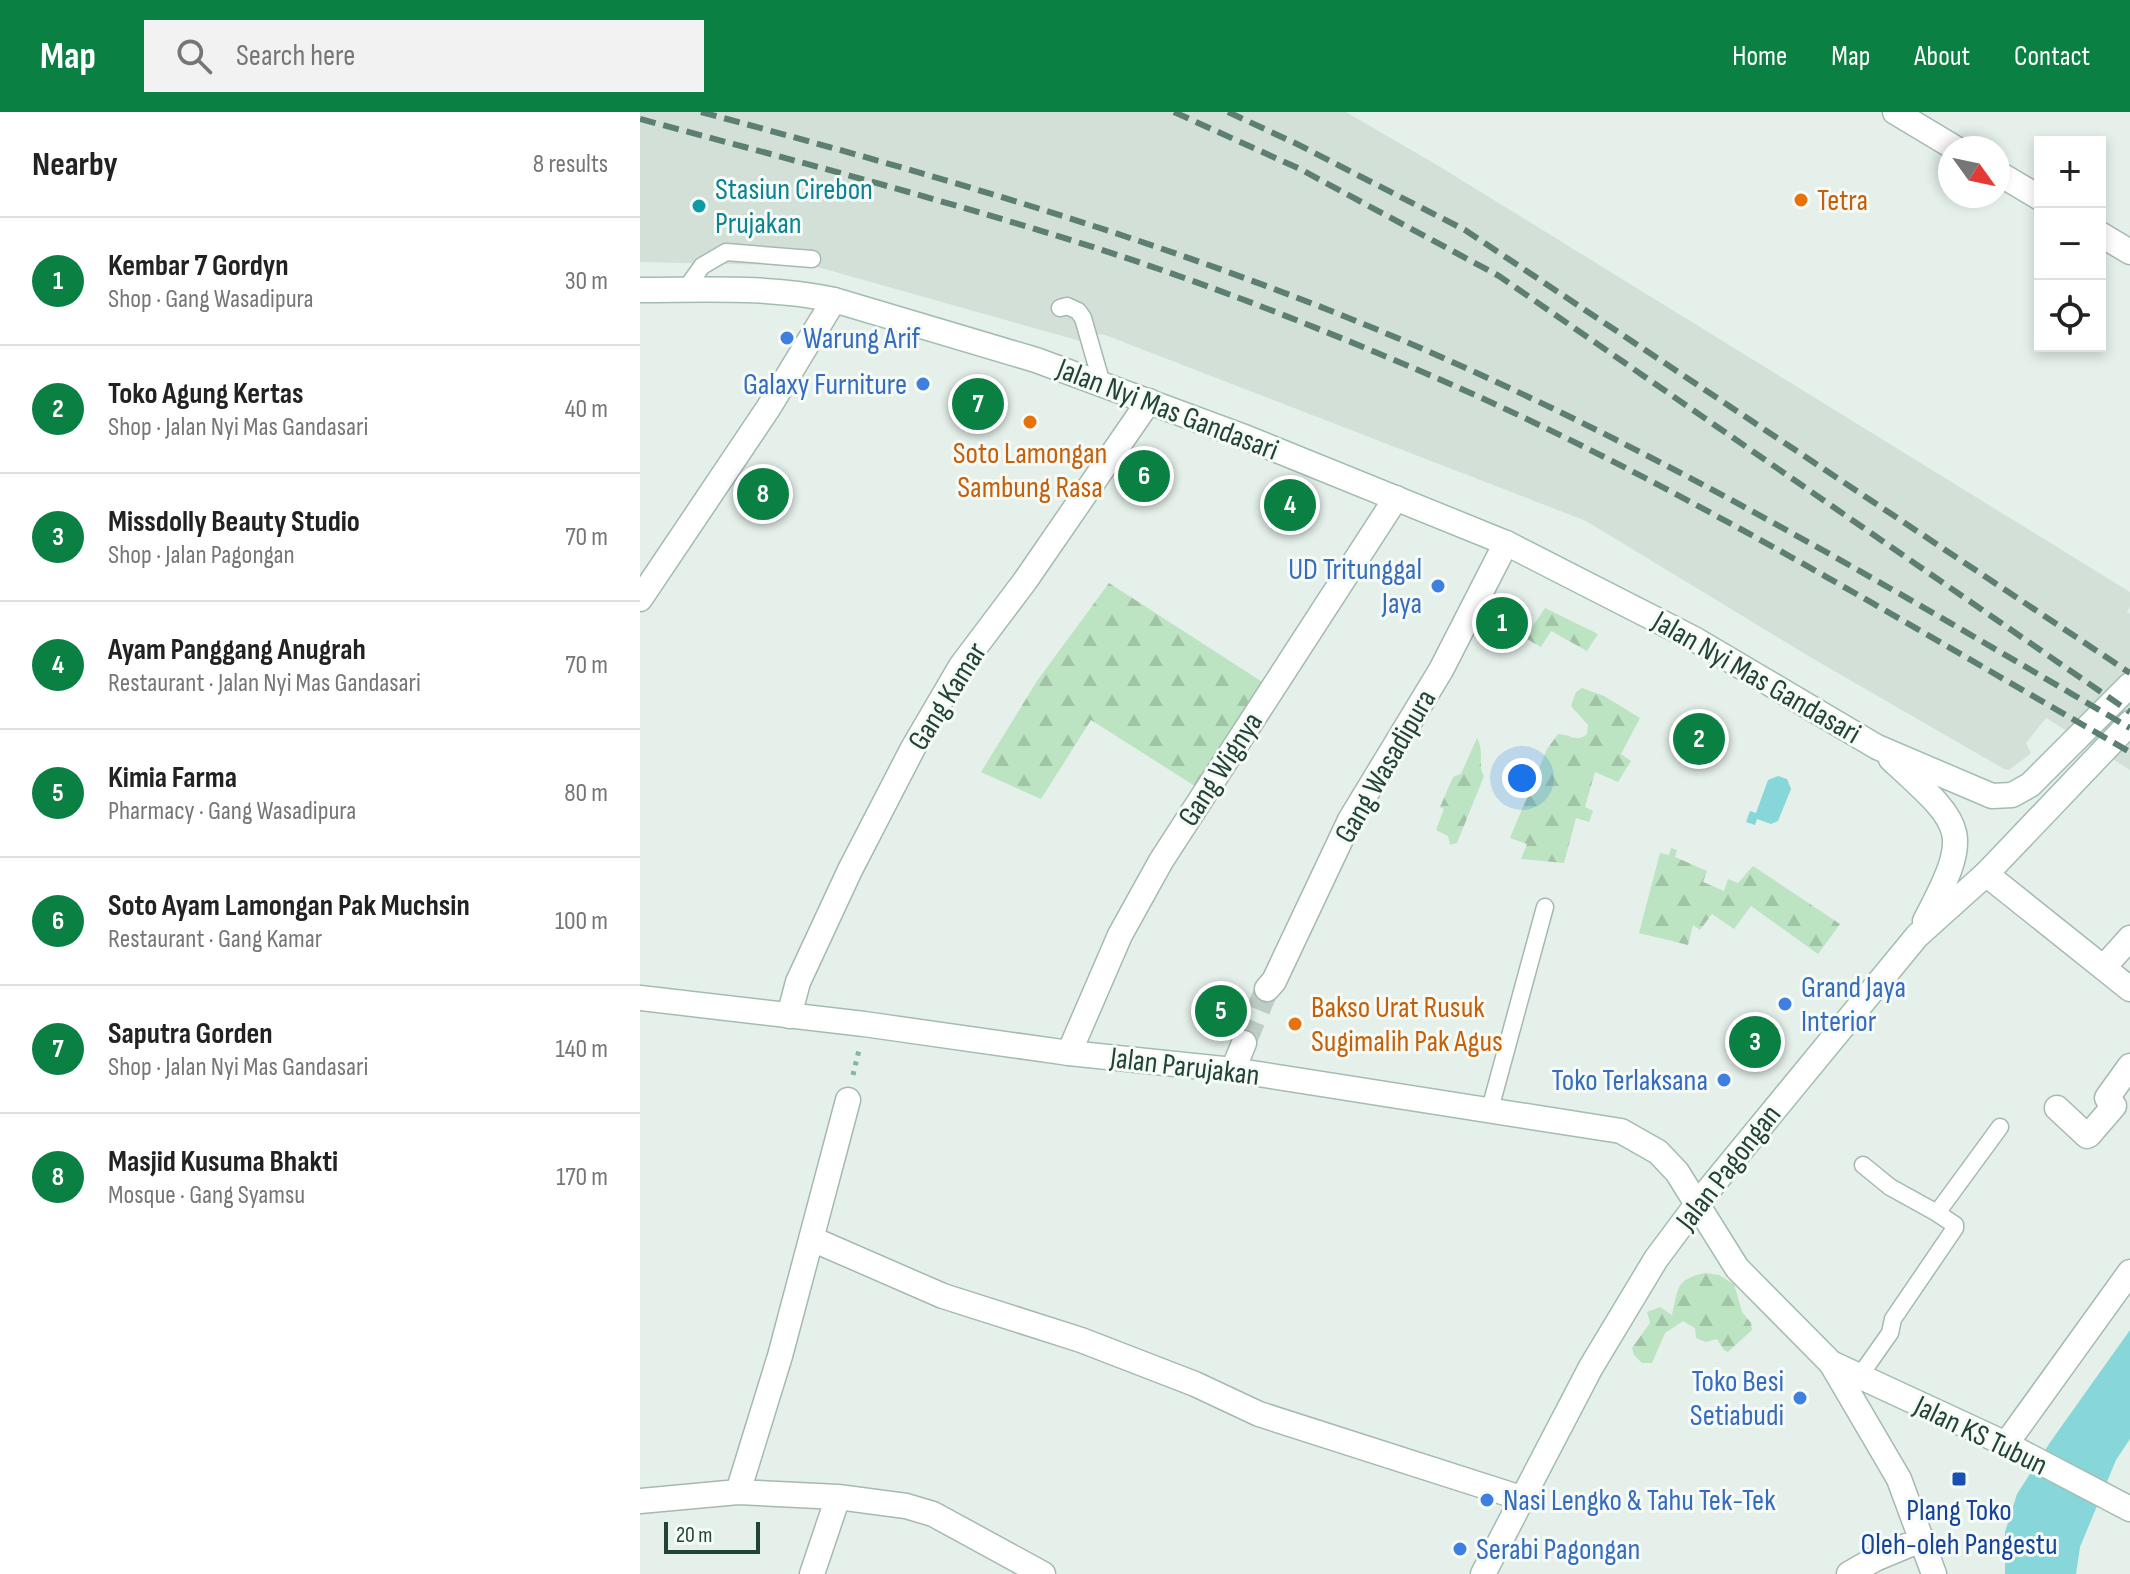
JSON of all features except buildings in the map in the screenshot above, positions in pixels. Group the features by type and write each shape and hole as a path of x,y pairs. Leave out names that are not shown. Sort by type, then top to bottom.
{"street":[{"path":"1895,112 1938,138"},
{"path":"2010,180 2034,194"},
{"path":"2106,238 2130,252"},
{"name":"Jalan Nyi Mas Gandasari","path":"640,290 780,293 834,300 962,336 1149,401 1506,543 1696,640 1877,747 1992,796 2012,795 2030,785 2130,685"},
{"path":"640,599 769,407 834,300"},
{"name":"Gang Kamar","path":"789,1016 798,982 857,856 913,748 961,666 1025,581 1149,401"},
{"name":"Gang Wignya","path":"1069,1053 1120,935 1168,849 1396,498"},
{"name":"Gang Wasadipura","path":"1267,989 1274,981 1350,820 1441,670 1506,543"},
{"name":"Jalan Pagongan","path":"1483,1574 1591,1367 1656,1259 1697,1204 1917,936 1986,874 2130,723"},
{"name":"Jalan Nyi Mas Gandasari","path":"1877,747 1939,804 1953,823 1958,843 1954,861 1917,936"},
{"path":"1986,874 2130,989"},
{"path":"2104,967 2130,938"},
{"name":"Jalan Parujakan","path":"640,998 864,1024 1069,1053 1233,1070 1621,1131 1658,1152 1677,1172 1737,1268 1831,1363"},
{"path":"1233,1070 1244,1043"},
{"path":"2057,1108 2089,1135 2114,1106 2107,1098 2130,1066"},
{"path":"738,1492 812,1239 848,1100"},
{"path":"812,1239 943,1296 1081,1340 1195,1384 1259,1414 1521,1498"},
{"path":"2017,1450 2130,1272"},
{"path":"1831,1363 1899,1479 1934,1574"},
{"name":"Jalan KS Tubun","path":"1831,1363 2017,1450 2130,1509"},
{"path":"640,1501 738,1492 838,1497 906,1506 933,1514 1035,1572"},
{"path":"812,1574 838,1497"},
{"path":"1849,1574 1875,1559 1923,1539"}],"lane":[{"path":"685,290 702,266 726,252 812,259"},
{"path":"1060,308 1067,306 1078,311 1083,318 1102,384"},
{"path":"1490,1109 1545,907"},
{"path":"1937,1213 2000,1127"},
{"path":"1859,1377 1890,1333 1893,1319 1955,1228 1937,1213 1890,1187 1863,1165"}],"path":[{"path":"848,1100 864,1024"}],"shaded area":[{"path":"640,112 1346,112 2130,592 2127,612 2130,614 2130,770 2046,718 2026,743 2031,753 2009,770 2004,769 1810,657 1586,521 1105,335 1095,334 1098,346 814,266 640,262"}],"green space":[{"path":"1109,583 1267,685 1198,788 1091,720 1041,799 981,772 1037,681"},
{"path":"1545,608 1598,634 1587,651 1551,631 1541,647 1525,638"},
{"path":"1582,688 1604,696 1640,718 1621,754 1631,761 1618,782 1595,772 1585,807 1593,811 1589,822 1576,818 1564,863 1521,859 1527,844 1510,838 1547,749 1558,734 1576,738 1587,734 1588,725 1571,706 1576,692"},
{"path":"1477,738 1484,776 1457,843 1450,845 1448,836 1436,830 1444,809 1440,807 1453,777 1461,774"},
{"path":"1671,848 1677,850 1675,857 1707,871 1703,882 1724,891 1728,879 1738,883 1753,866 1840,924 1818,954 1751,906 1734,929 1712,914 1700,930 1693,925 1688,945 1639,933 1660,853 1669,855"},
{"path":"1705,1273 1719,1275 1734,1284 1742,1312 1751,1323 1752,1330 1728,1352 1717,1339 1706,1342 1696,1338 1695,1328 1683,1321 1665,1333 1652,1363 1642,1363 1632,1348 1650,1323 1647,1312 1660,1307 1672,1315 1677,1292 1683,1282"}],"water":[{"path":"1778,776 1787,779 1791,789 1778,821 1771,824 1757,819 1755,825 1746,822 1750,811 1756,813 1768,780"},
{"path":"2130,1330 2130,1439 2116,1460 2080,1547 2076,1574 2005,1574 2005,1532 2017,1494"}],"tunnel":[{"path":"1244,1043 1267,989"}],"railway":[{"path":"701,112 896,166 1186,257 1281,291 1468,369 1721,494 2130,728"},
{"path":"1174,112 1300,169 1499,276 2130,712"},
{"path":"1228,112 1465,230 2130,673"},
{"path":"640,119 926,197 1096,248 1262,307 1425,373 1516,414 1695,504 2130,752"}],"place":[{"name":"Tetra","path":"1801,200"},
{"name":"Stasiun Cirebon Prujakan","path":"699,206"},
{"name":"Warung Arif","path":"787,338"},
{"name":"Galaxy Furniture","path":"923,384"},
{"name":"Saputra Gorden","path":"978,404"},
{"name":"Soto Lamongan Sambung Rasa","path":"1030,422"},
{"name":"Soto Ayam Lamongan Pak Muchsin","path":"1144,476"},
{"name":"Masjid Kusuma Bhakti","path":"763,494"},
{"name":"Ayam Panggang Anugrah","path":"1290,505"},
{"name":"UD Tritunggal Jaya","path":"1438,586"},
{"name":"Kembar 7 Gordyn","path":"1502,623"},
{"name":"Toko Agung Kertas","path":"1699,739"},
{"name":"Grand Jaya Interior","path":"1785,1004"},
{"name":"Kimia Farma","path":"1221,1011"},
{"name":"Bakso Urat Rusuk Sugimalih Pak Agus","path":"1295,1024"},
{"name":"Missdolly Beauty Studio","path":"1755,1042"},
{"name":"Toko Terlaksana","path":"1724,1080"},
{"name":"Toko Besi Setiabudi","path":"1800,1398"},
{"name":"Plang Toko Oleh-oleh Pangestu","path":"1959,1479"},
{"name":"Nasi Lengko & Tahu Tek-Tek","path":"1487,1500"},
{"name":"Serabi Pagongan","path":"1460,1549"}]}
